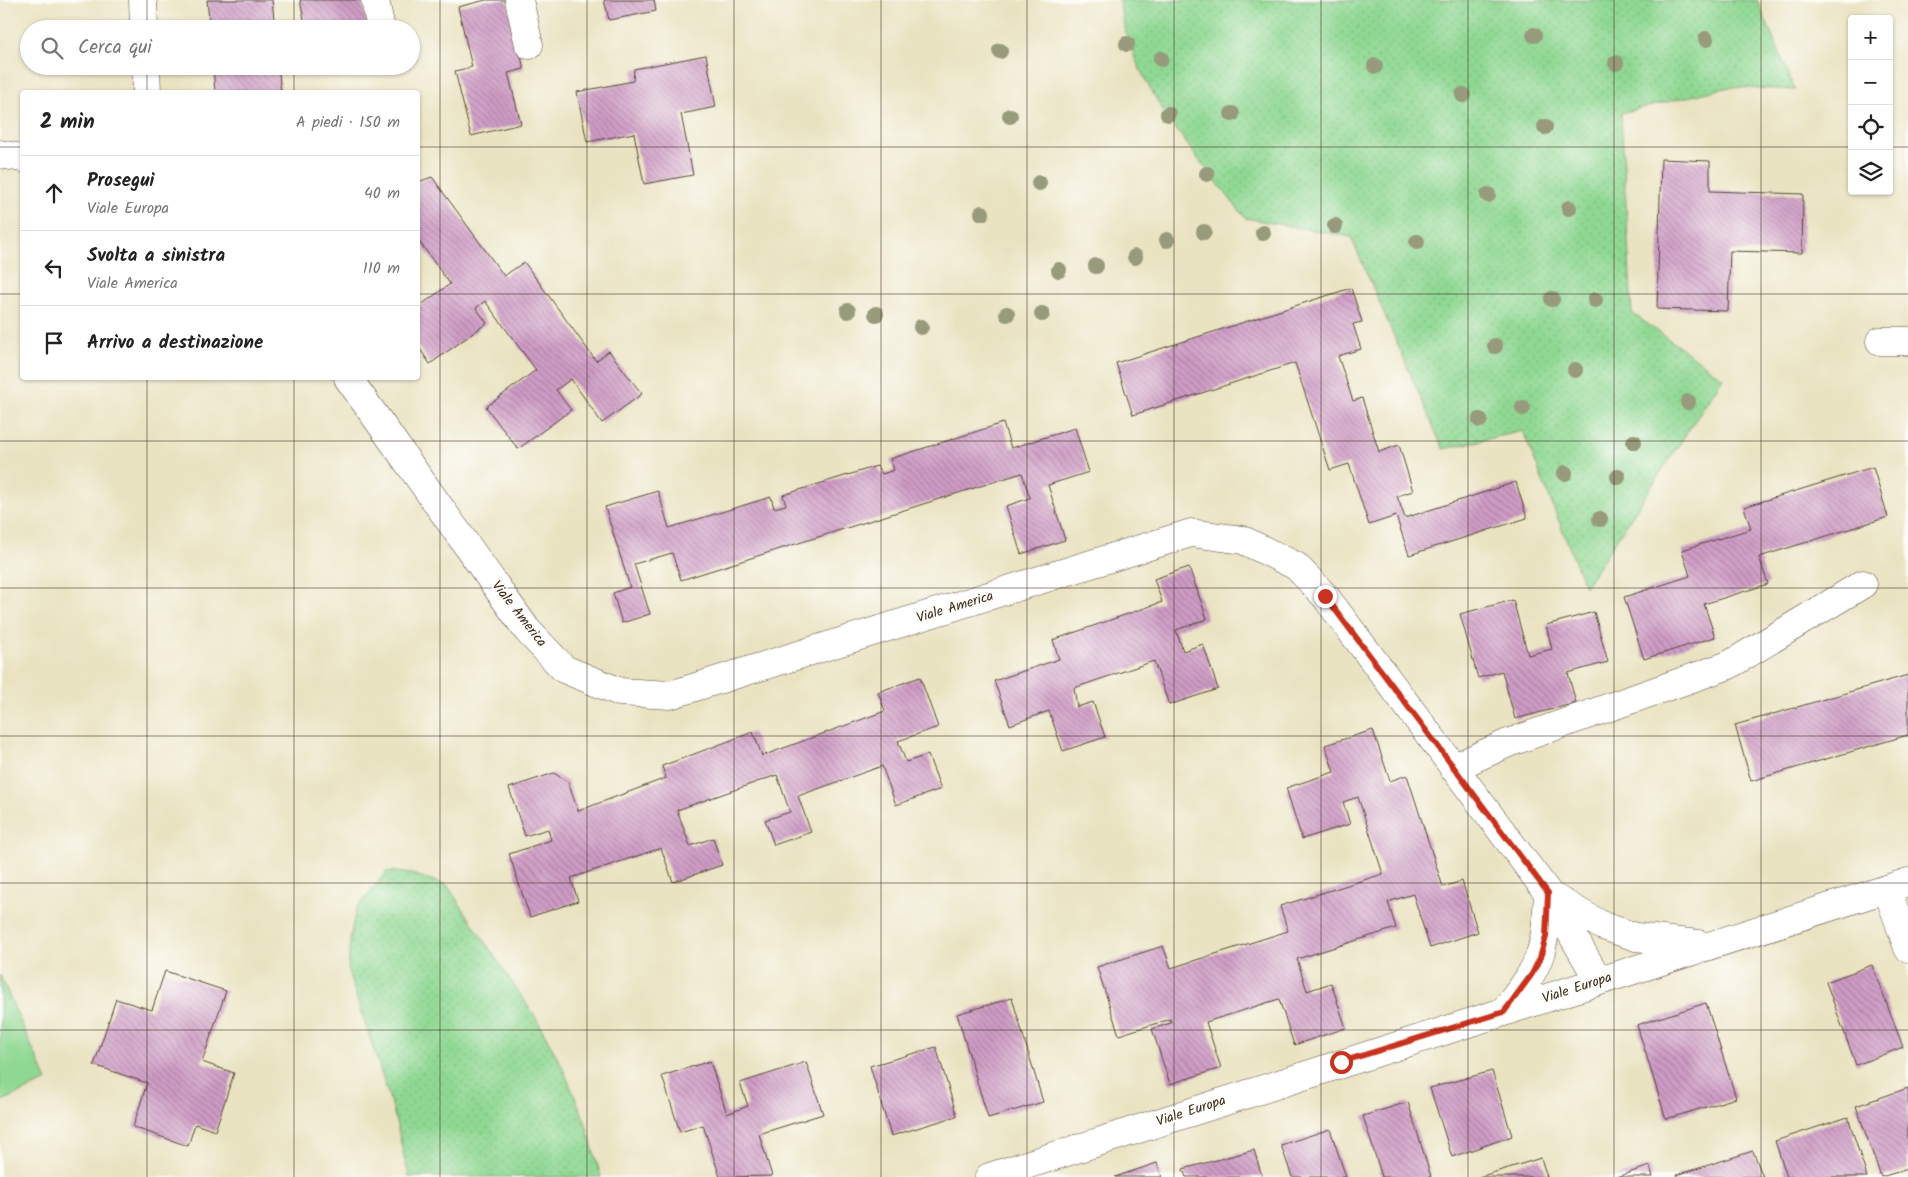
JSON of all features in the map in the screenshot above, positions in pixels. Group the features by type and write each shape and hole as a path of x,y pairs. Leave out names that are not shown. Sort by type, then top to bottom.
{"street":[{"path":"143,0 144,20"},
{"path":"375,0 379,20"},
{"path":"519,0 528,46"},
{"path":"146,75 147,90"},
{"path":"0,154 20,158"},
{"path":"1880,341 1908,341"},
{"name":"Viale America","path":"349,380 527,630 564,669 620,692 670,695 1191,533 1243,540 1296,566 1325,596 1548,893 1599,981"},
{"path":"1453,768 1508,743 1729,665 1863,584"},
{"path":"1897,885 1908,948"},
{"name":"Viale Europa","path":"989,1177 1045,1169 1504,1012 1897,885"},
{"path":"1548,893 1587,918 1636,937 1707,946"},
{"path":"1504,1012 1532,974 1540,958 1546,937 1548,893"}],"green space":[{"path":"1119,0 1757,0 1795,90 1729,87 1621,113 1632,313 1723,378 1585,587 1523,431 1443,449 1351,237 1245,218 1177,131 1148,84 1126,34"},
{"path":"387,871 412,874 447,885 536,1018 561,1064 585,1121 601,1177 409,1177 393,1109 348,971 350,939 356,909"},
{"path":"0,975 47,1081 0,1102"}],"building":[{"path":"207,0 272,0 274,20 209,20"},
{"path":"300,0 362,0 366,20 304,20"},
{"path":"486,0 507,0 524,69 508,73 521,124 471,136 455,71 472,67 458,7"},
{"path":"604,0 654,0 656,11 609,20"},
{"path":"706,55 716,107 681,114 693,175 644,184 634,133 587,142 577,92 633,81 634,69"},
{"path":"214,75 279,75 281,90 215,90"},
{"path":"1661,159 1710,161 1710,191 1803,194 1802,253 1730,251 1728,311 1657,309"},
{"path":"432,177 504,276 524,262 596,361 609,351 642,394 602,423 571,379 556,390 571,410 518,449 486,407 536,370 485,301 476,308 487,323 430,364 420,349 420,306 450,284 420,243 420,181"},
{"path":"1351,288 1362,322 1353,324 1361,349 1338,356 1353,401 1362,398 1379,452 1399,445 1413,491 1397,496 1405,518 1516,482 1527,518 1409,555 1396,516 1369,525 1349,464 1330,470 1295,363 1133,415 1116,363"},
{"path":"1003,423 1011,448 1075,428 1089,472 1048,485 1065,540 1021,554 1006,506 1030,498 1022,473 681,580 672,553 634,564 650,614 622,623 613,593 630,587 605,507 658,491 669,528 771,497 774,508 786,505 783,495 877,466 882,474 894,470 890,459"},
{"path":"1873,467 1888,517 1759,557 1768,584 1704,604 1715,637 1644,659 1624,597 1690,576 1682,550 1751,529 1744,507"},
{"path":"1189,567 1207,619 1176,630 1183,651 1203,644 1218,689 1169,705 1154,661 1074,688 1077,707 1093,702 1105,737 1063,751 1049,711 1010,725 994,681 1059,659 1053,640 1162,602 1154,579"},
{"path":"1513,600 1528,655 1552,649 1546,625 1594,612 1608,662 1568,673 1576,703 1515,719 1502,671 1478,678 1460,614"},
{"path":"1908,675 1908,735 1751,781 1735,725"},
{"path":"920,677 938,727 898,741 906,762 928,755 941,789 896,805 882,766 798,796 811,832 774,845 765,820 790,812 777,775 677,810 690,846 713,838 722,865 673,882 661,848 571,878 578,901 530,917 509,854 551,840 548,829 525,836 509,788 554,773 568,782 578,811 666,778 662,766 753,732 762,756 885,711 878,692"},
{"path":"1373,730 1390,781 1407,775 1443,887 1462,881 1478,932 1430,948 1413,894 1388,902 1396,928 1297,959 1307,991 1331,983 1346,1028 1294,1045 1279,999 1206,1022 1221,1068 1170,1084 1152,1029 1171,1023 1170,1019 1119,1035 1097,967 1163,946 1171,968 1288,931 1280,906 1383,874 1358,797 1343,802 1350,824 1302,839 1286,788 1334,772 1325,745"},
{"path":"1872,965 1903,1047 1856,1065 1826,982"},
{"path":"165,971 226,991 202,1062 234,1073 215,1131 195,1124 188,1146 133,1127 147,1083 94,1065 116,999 152,1010"},
{"path":"1012,998 1043,1102 988,1118 957,1014"},
{"path":"1706,1003 1736,1098 1666,1119 1637,1025"},
{"path":"936,1047 957,1116 891,1136 870,1066"},
{"path":"710,1061 727,1114 748,1106 740,1083 806,1062 823,1114 759,1134 772,1176 720,1177 703,1125 680,1132 662,1076"},
{"path":"1492,1071 1512,1136 1452,1157 1430,1088"},
{"path":"1908,1088 1908,1169 1881,1177 1856,1106"},
{"path":"1408,1102 1431,1177 1382,1177 1363,1116"},
{"path":"1848,1117 1867,1177 1787,1177 1775,1141"},
{"path":"1330,1129 1346,1177 1292,1177 1281,1145"},
{"path":"1254,1150 1262,1177 1186,1177 1183,1169"},
{"path":"1753,1151 1763,1177 1678,1177 1677,1175"},
{"path":"1541,1158 1547,1177 1479,1177"},
{"path":"1157,1163 1162,1177 1115,1177"},
{"path":"1650,1166 1653,1177 1616,1177"}],"route":[{"path":"1325,596 1548,893 1546,937 1540,958 1523,988 1504,1012 1341,1062"}]}
